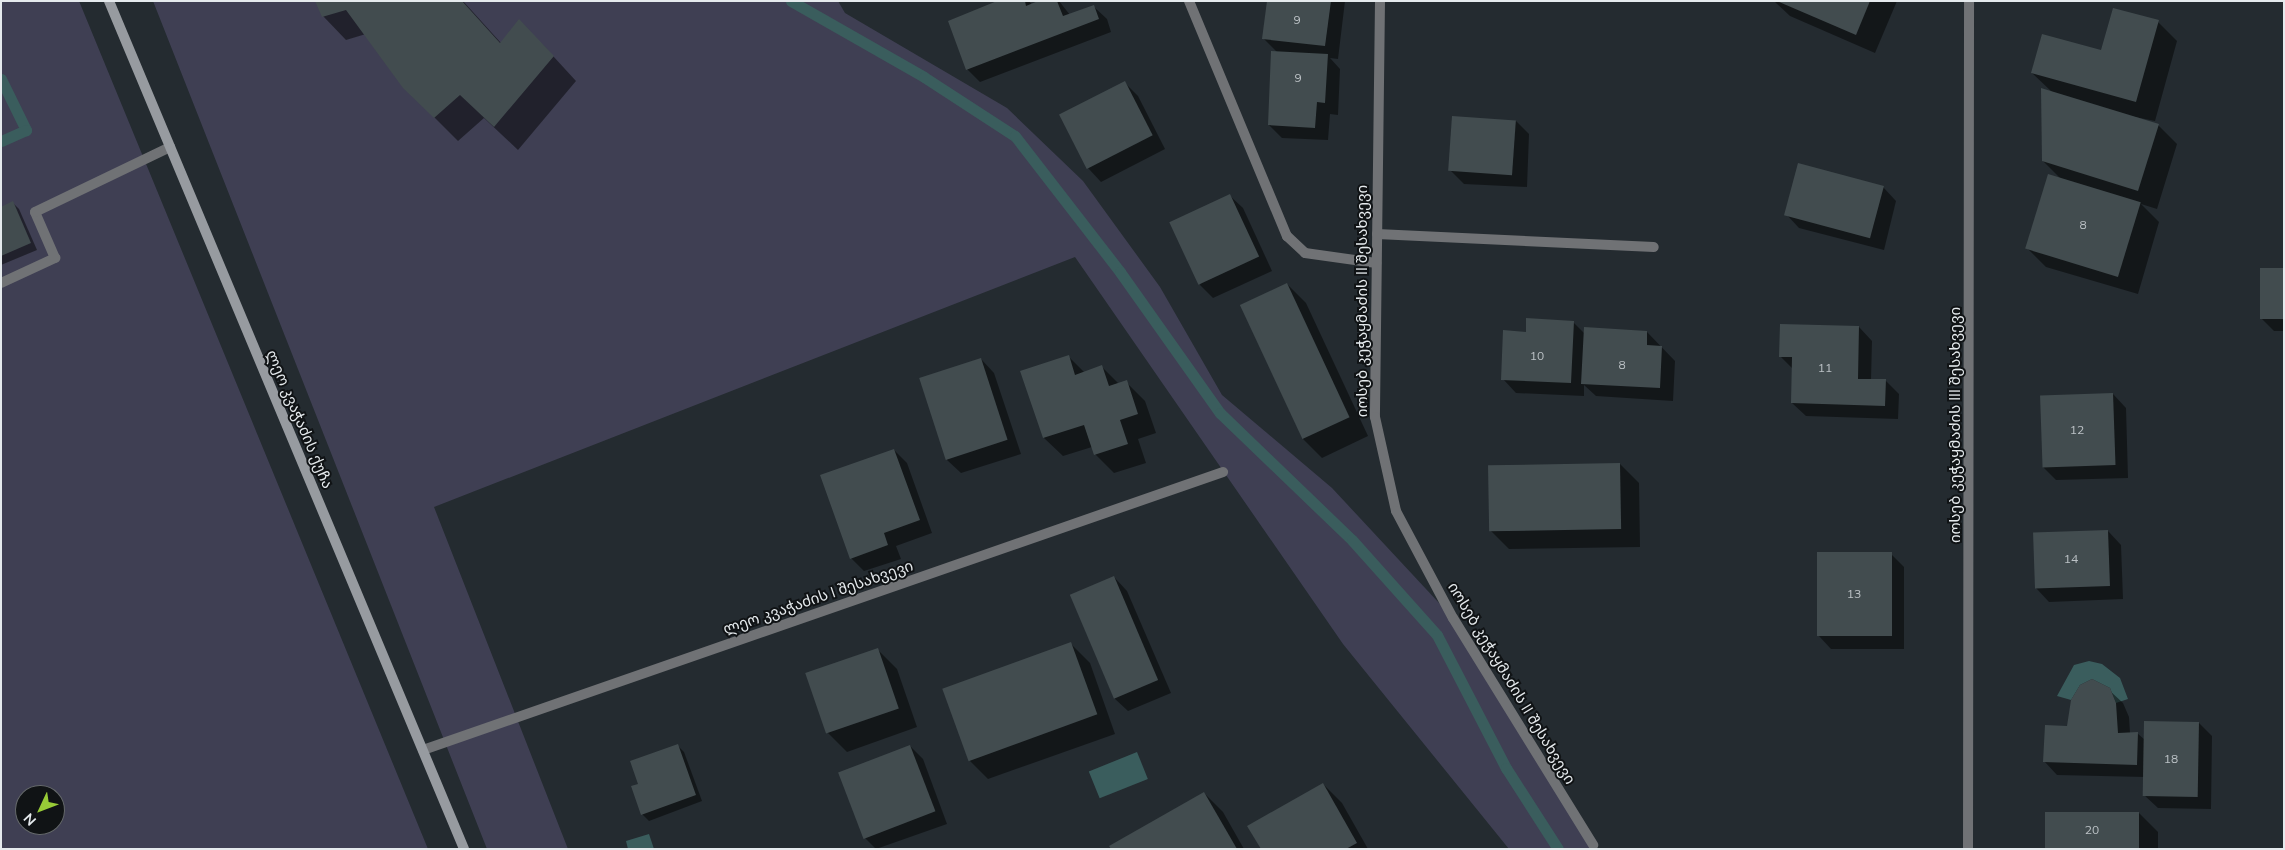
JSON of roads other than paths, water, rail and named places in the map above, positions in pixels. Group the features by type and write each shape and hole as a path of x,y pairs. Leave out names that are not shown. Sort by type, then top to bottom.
{"main road":[{"name":"ლეო კვაჭაძის ქუჩა","path":"109,1 464,849"}],"street":[{"path":"1189,1 1287,236 1306,253 1376,263"},
{"name":"იოსებ კეჭაყმაძის II შესახვევი","path":"1380,1 1375,416 1396,511 1453,618 1593,844"},
{"name":"იოსებ კეჭაყმაძის III შესახვევი","path":"1968,849 1969,1"},
{"path":"1,283 55,258 35,212 170,147"},
{"path":"1377,234 1654,247"},
{"name":"ლეო კვაჭაძის I შესახვევი","path":"423,750 1223,472"}],"waterway":[{"path":"791,1 924,77 1015,136 1120,272 1220,413 1352,540 1437,635 1506,768 1558,849"},
{"path":"1,79 26,130 1,141"}]}
